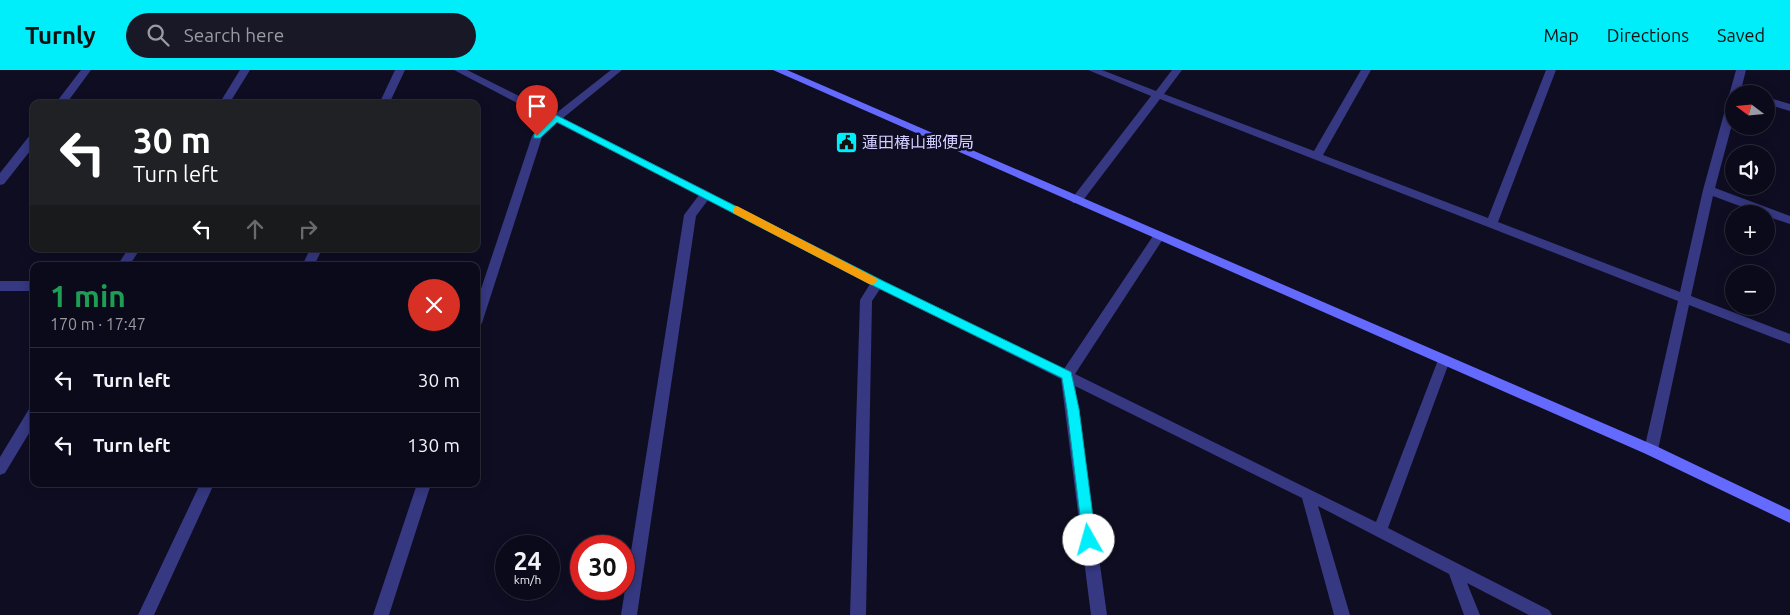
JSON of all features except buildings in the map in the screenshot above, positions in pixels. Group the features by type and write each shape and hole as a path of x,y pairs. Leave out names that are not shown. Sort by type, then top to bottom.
{"street":[{"path":"63,100 86,70"},
{"path":"226,100 245,70"},
{"path":"386,100 400,70"},
{"path":"459,70 878,283 1308,494 1544,615"},
{"path":"480,301 483,284 537,136 556,118 617,70"},
{"path":"778,70 1650,450 1790,517"},
{"path":"1093,70 1492,222 1790,339"},
{"path":"1077,200 1176,70"},
{"path":"1317,155 1366,70"},
{"path":"1492,222 1551,70"},
{"path":"1738,85 1741,70"},
{"path":"1775,103 1790,108"},
{"path":"1650,450 1709,190 1725,135"},
{"path":"0,181 30,143"},
{"path":"1709,190 1790,220"},
{"path":"629,615 690,215 706,194"},
{"path":"1099,615 1067,375 1159,236"},
{"path":"858,615 866,300 878,283"},
{"path":"0,286 30,286"},
{"path":"1380,532 1444,360"},
{"path":"0,469 30,420"},
{"path":"146,615 206,487"},
{"path":"381,615 423,487"},
{"path":"1308,494 1342,615"},
{"path":"1455,570 1472,615"}],"slow traffic":[{"path":"737,210 872,281"}],"place":[{"name":"蓮田椿山郵便局","path":"846,142"}],"route":[{"path":"537,136 556,118 878,283 1067,375 1089,540"}]}
